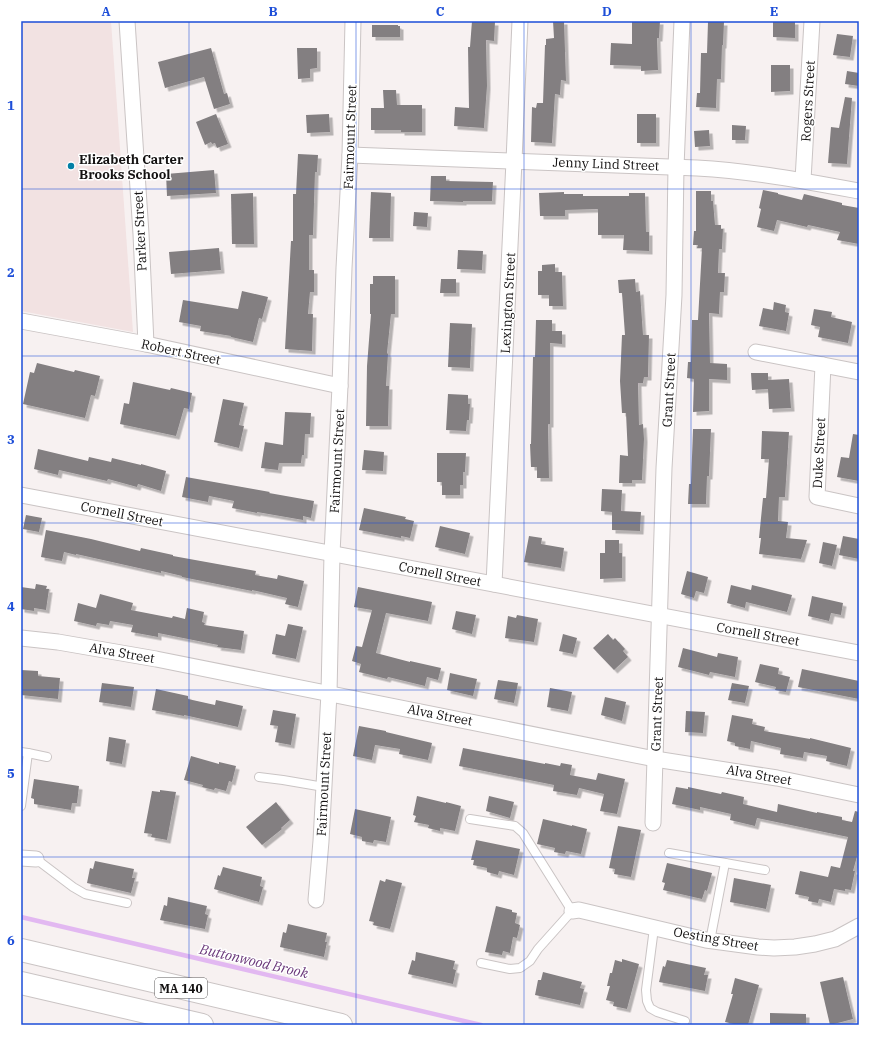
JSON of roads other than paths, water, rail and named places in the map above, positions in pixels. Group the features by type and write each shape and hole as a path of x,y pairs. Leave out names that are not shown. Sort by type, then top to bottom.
{"highway":[{"name":"MA 140","path":"21,950 341,1025"},
{"name":"MA 140","path":"21,983 202,1025"}],"street":[{"name":"Parker Street","path":"127,21 141,234 146,344"},
{"name":"Fairmount Street","path":"316,900 321,841 329,693 332,554 350,155 353,21"},
{"name":"Lexington Street","path":"494,584 520,21"},
{"name":"Grant Street","path":"653,822 664,468 674,295 676,167 682,21"},
{"name":"Rogers Street","path":"803,180 812,21"},
{"name":"Jenny Lind Street","path":"350,155 727,170 803,180 859,191"},
{"name":"Robert Street","path":"21,321 146,344 340,386"},
{"path":"756,352 859,372"},
{"name":"Duke Street","path":"823,365 817,497 859,506"},
{"name":"Cornell Street","path":"21,495 859,653"},
{"name":"Alva Street","path":"21,638 58,642 156,659 655,759 777,778 859,795"},
{"path":"21,858 36,859"},
{"name":"Oesting Street","path":"572,911 579,910 710,941 774,948 795,947 835,939 859,926"}],"lane":[{"path":"21,806 25,753 47,758"},
{"path":"259,777 324,787"},
{"path":"470,819 515,826 523,833 572,911 542,944 530,961 520,968 510,969 481,963"},
{"path":"669,853 765,870"},
{"path":"36,859 72,887 85,894 127,903"},
{"path":"710,941 725,863"},
{"path":"654,928 646,990 647,1001 650,1008 657,1012 684,1021"}],"waterway":[{"name":"Buttonwood Brook","path":"21,917 481,1025"}],"place":[{"name":"Elizabeth Carter Brooks School","path":"71,166"}]}
